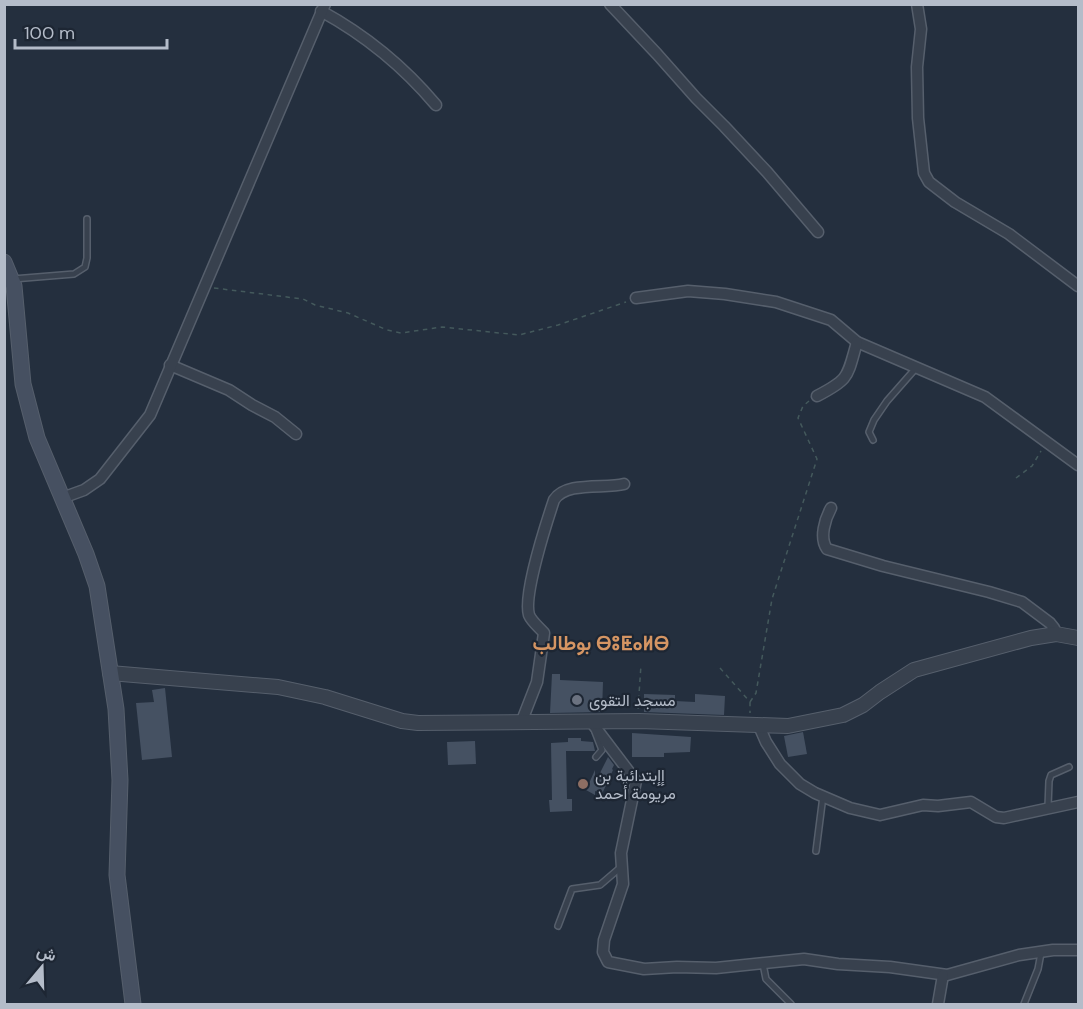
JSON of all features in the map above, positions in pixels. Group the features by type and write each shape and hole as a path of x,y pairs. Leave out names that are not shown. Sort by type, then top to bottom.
{"main road":[{"path":"4,261 12,279 23,384 37,438 86,554 97,586 116,709 120,780 117,875 133,1005"}],"street":[{"path":"610,4 767,172 818,232"},
{"path":"917,4 921,29 918,118 924,173 929,182 972,213 1009,234 1078,286"},
{"path":"62,498 94,484 106,474 150,415 323,8 382,51 436,105"},
{"path":"636,298 688,291 759,298 831,320 857,342 985,397 1078,465"},
{"path":"817,396 843,381 848,373 857,342"},
{"path":"170,365 229,390 275,417 296,434"},
{"path":"521,723 537,682 544,633 528,611 530,585 554,500 560,493 572,488 612,487 624,484"},
{"path":"831,508 825,519 823,536 824,546 827,549 864,561 1022,602 1050,623 1056,634"},
{"path":"110,673 278,687 325,697 402,721 418,723 594,725 638,722 788,726 843,715 863,705 914,670 1031,638 1056,634 1078,637"},
{"path":"594,725 636,781 623,839 623,884 604,940 603,952 608,962 644,969 677,966 735,968 804,959 943,975 1041,951 1078,950"},
{"path":"754,725 780,764 800,784 850,807 880,816 923,805 938,806 970,802 996,817 1004,818 1078,802"},
{"path":"938,1005 943,975"}],"lane":[{"path":"12,279 74,274 85,267 87,219"},
{"path":"873,440 869,432 874,420 917,366"},
{"path":"594,725 602,750 596,757"},
{"path":"1048,808 1051,775 1069,767"},
{"path":"816,851 823,796"},
{"path":"558,926 572,889 600,885 622,866"},
{"path":"1024,1005 1038,969 1041,951"},
{"path":"763,964 766,979 791,1005"}],"path":[{"path":"204,287 303,299 400,333 442,327 519,335 558,325 636,298"},
{"path":"750,702 756,693 772,599 817,459 798,418 803,406 817,396"},
{"path":"1016,478 1032,466 1046,442"},
{"path":"638,722 640,665"},
{"path":"720,668 750,702 754,725"}],"building":[{"name":"مسجد التقوى","path":"552,674 560,674 560,680 603,682 602,712 550,713"},
{"path":"165,688 172,757 142,760 136,703 154,702 152,690"},
{"path":"644,694 675,695 675,701 695,702 695,694 725,696 724,715 644,712"},
{"path":"803,732 807,754 788,757 784,736"},
{"path":"632,733 691,737 690,752 664,753 664,757 632,757"},
{"path":"568,738 581,738 581,741 593,742 595,751 566,751 567,799 572,799 572,811 550,812 549,800 552,800 551,743 568,742"},
{"path":"475,741 476,764 448,765 447,742"},
{"path":"608,757 614,765 613,770 602,794 595,791 595,795 586,790 595,770 595,783"}],"place":[{"name":"مسجد التقوى","path":"577,700"},
{"name":"إإبتدائية بن مريومة أحمد","path":"583,784"}],"district":[{"name":"بوطالب ⴱⵓⵟⴰⵍⴱ","path":"601,643"}]}
